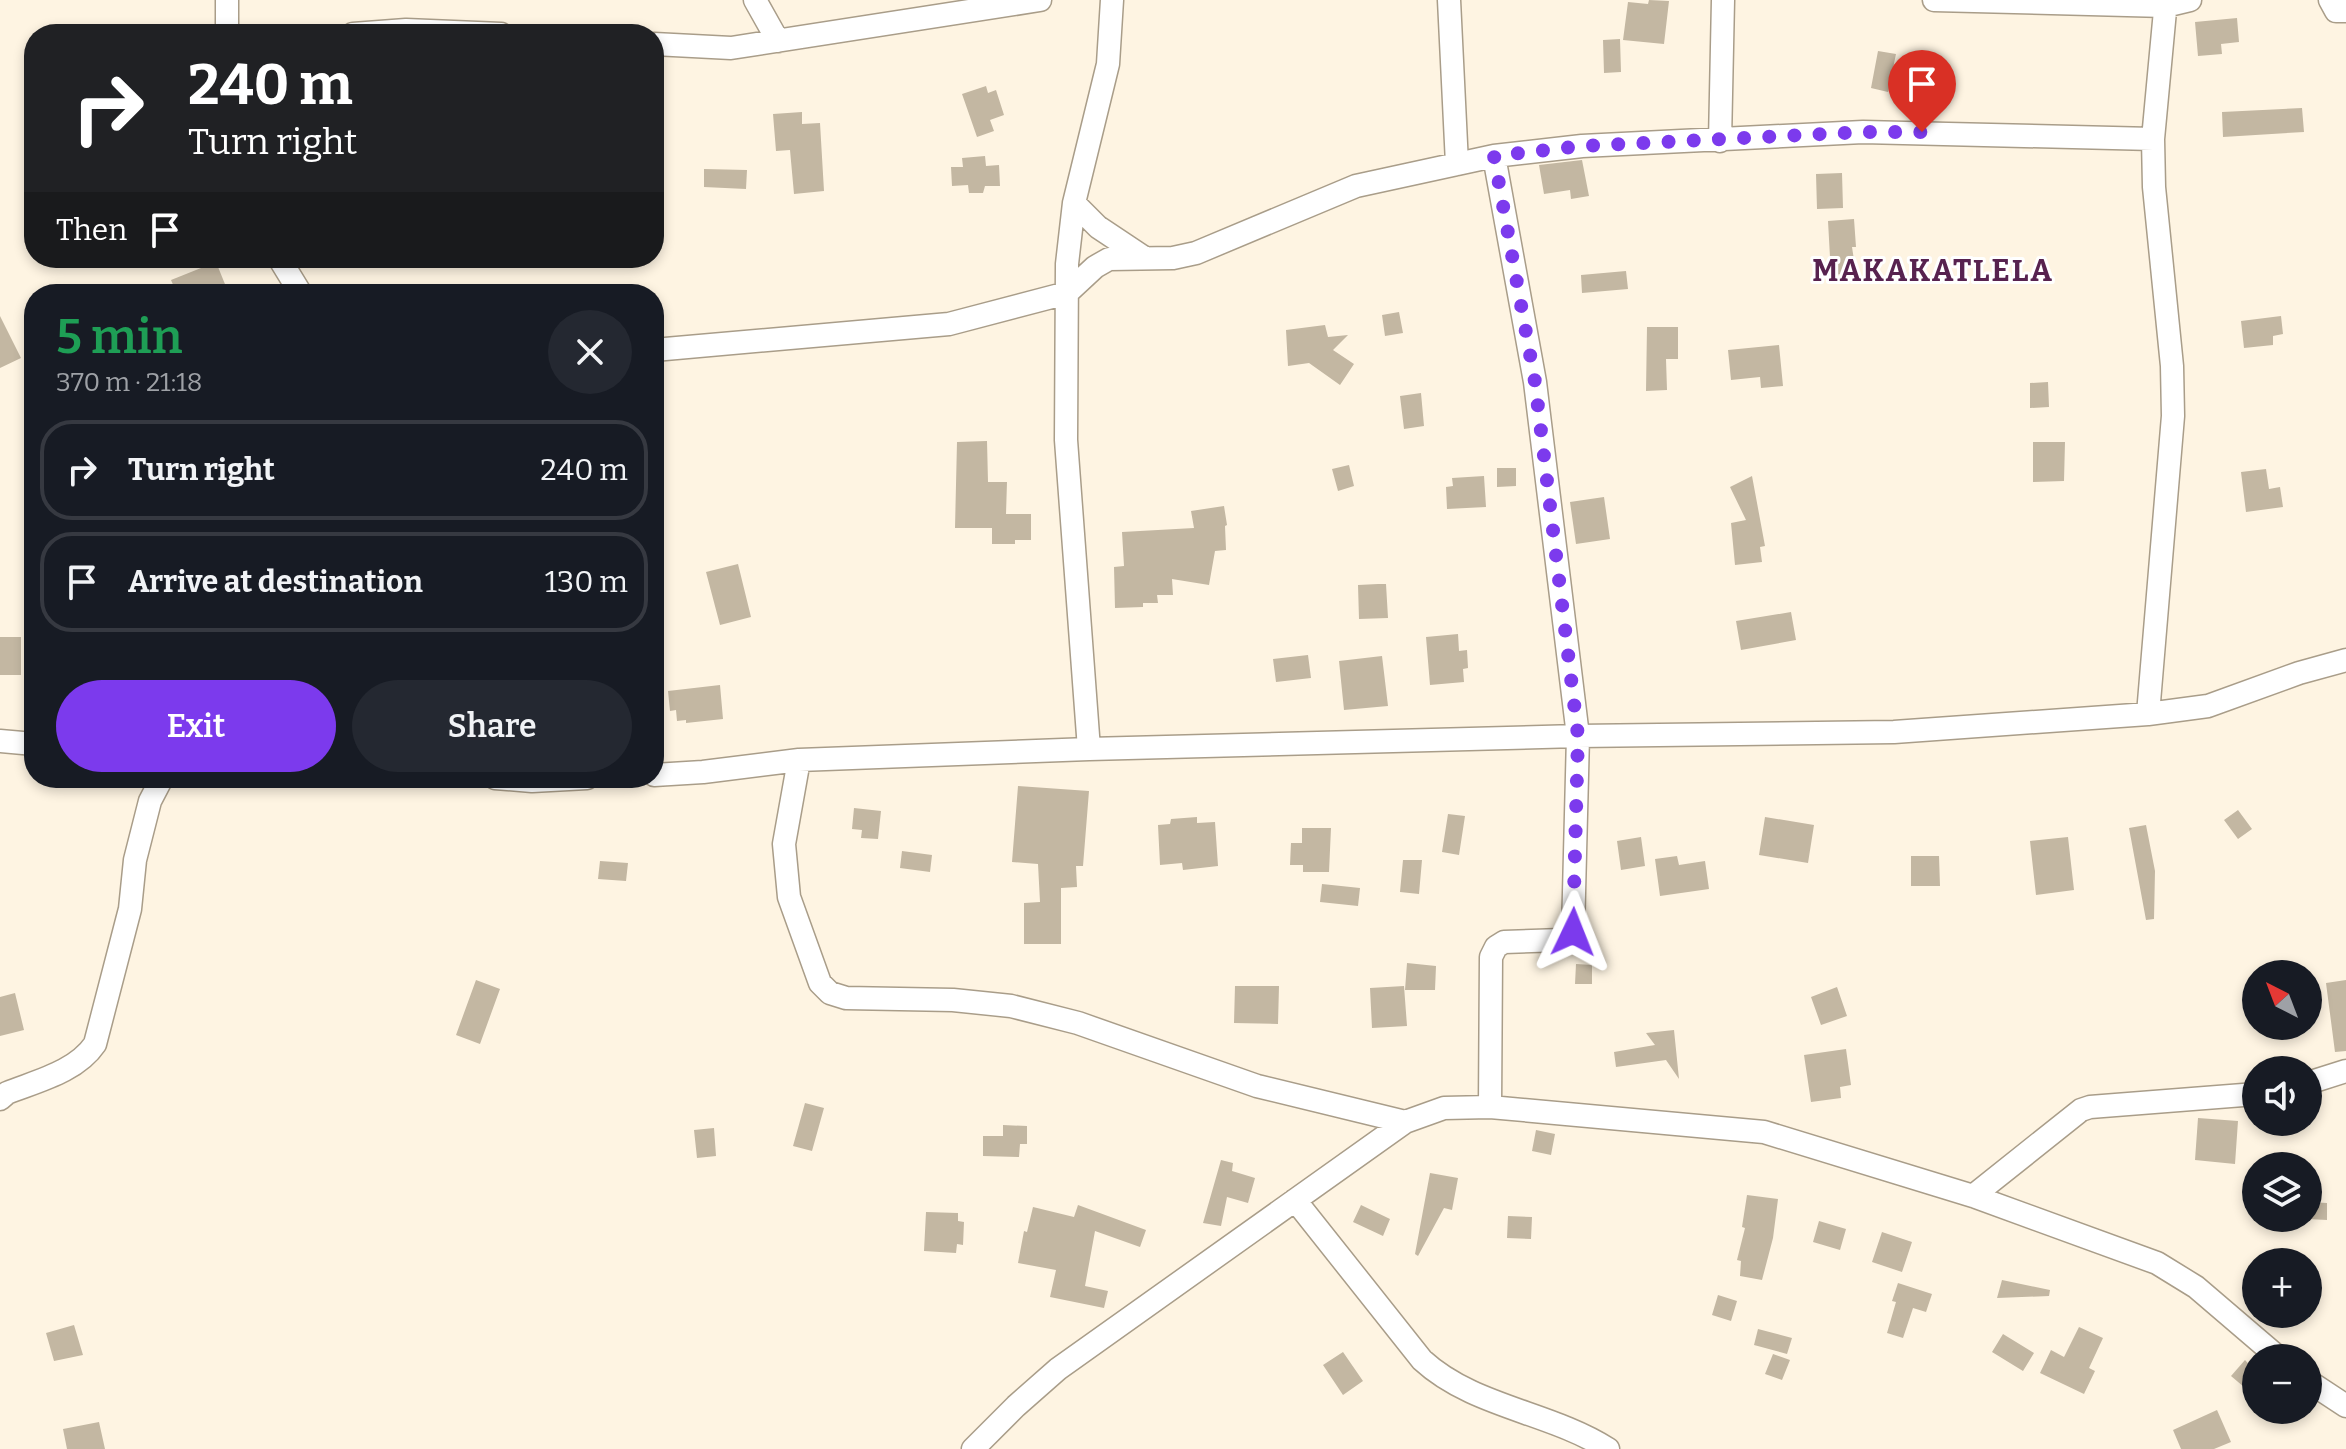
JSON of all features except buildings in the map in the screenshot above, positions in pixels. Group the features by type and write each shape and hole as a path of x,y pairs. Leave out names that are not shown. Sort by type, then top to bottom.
{"street":[{"path":"227,0 227,24"},
{"path":"755,0 778,41"},
{"path":"664,45 731,48 1040,0"},
{"path":"1089,749 1066,440 1067,293 1074,203 1108,64 1112,0"},
{"path":"1449,0 1457,164"},
{"path":"1720,141 1723,0"},
{"path":"1934,0 2165,3 2190,0"},
{"path":"2330,0 2336,11 2346,11"},
{"path":"2148,714 2173,416 2172,366 2154,187 2153,139 2165,3"},
{"path":"664,349 949,324 1067,293 1095,267 1109,259 1173,258 1196,253 1356,186 1494,156 1582,146 1907,132 2153,139"},
{"path":"1490,1107 1491,957 1496,947 1504,942 1562,940 1569,938 1573,932 1578,736 1535,382 1494,156"},
{"path":"1074,203 1098,227 1143,257"},
{"path":"664,774 799,760 1089,749 1578,736 1894,732 2148,714 2208,706 2299,673 2346,660"},
{"path":"0,741 24,743"},
{"path":"799,760 784,844 789,897 820,983 830,993 846,998 953,1000 1011,1006 1078,1023 1257,1086 1405,1122"},
{"path":"0,1099 7,1093 68,1068 87,1056 95,1044 130,909 135,860 150,801 157,788"},
{"path":"2322,1079 2346,1071"},
{"path":"1973,1196 2081,1110 2242,1095"},
{"path":"973,1449 1058,1369 1405,1122 1444,1108 1490,1107 1764,1132 1973,1196 2157,1263 2196,1287 2263,1344"},
{"path":"1295,1200 1434,1371 1454,1384 1571,1428 1608,1449"},
{"path":"2322,1390 2346,1406"}],"district":[{"name":"MAKAKATLELA","path":"1933,271"}],"route":[{"path":"1573,932 1578,736 1535,382 1494,156 1582,146 1863,132 1922,132"}]}
